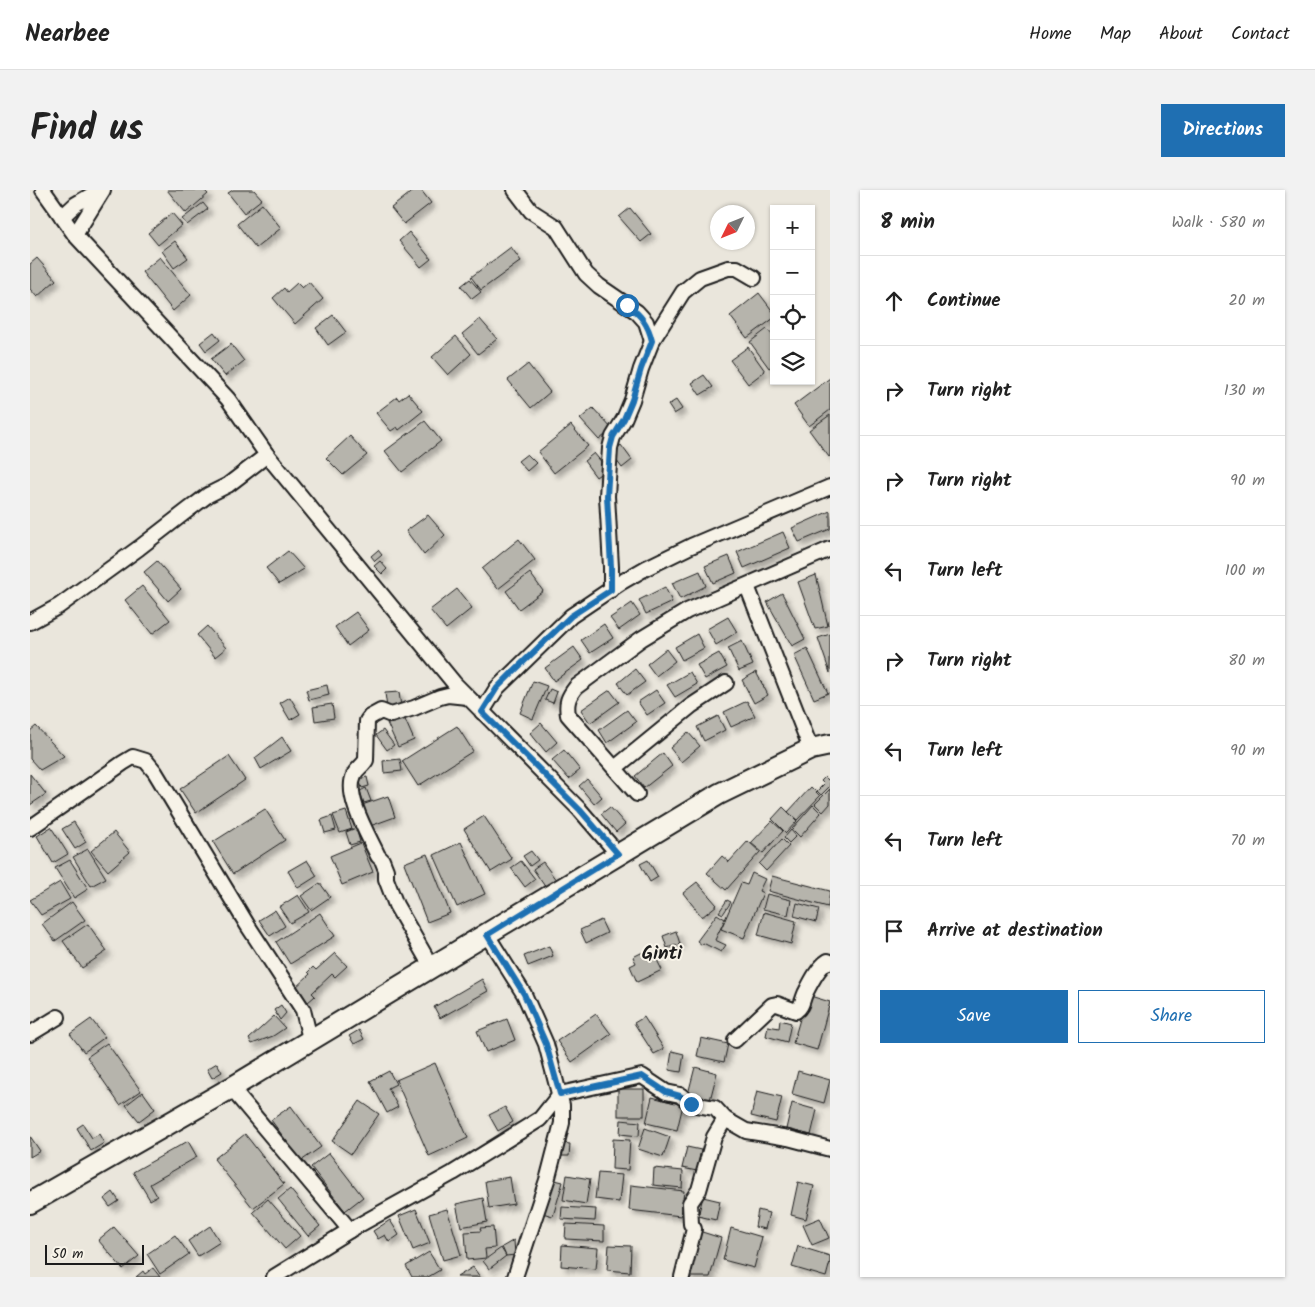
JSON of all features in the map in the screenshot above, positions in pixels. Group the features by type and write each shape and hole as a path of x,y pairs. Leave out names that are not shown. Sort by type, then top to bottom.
{"main road":[{"path":"30,1203 231,1088 719,794 820,746"}],"street":[{"path":"43,190 75,235 214,382 267,455 431,656 467,697 580,810 618,854"},
{"path":"62,217 76,204 102,190"},
{"path":"75,235 102,190"},
{"path":"515,190 531,211 556,226 586,274 599,286 637,312 646,322 652,341"},
{"path":"611,590 607,496 610,448 613,437 624,419 632,400 652,341 683,292 700,278 728,268 737,268 754,278"},
{"path":"30,622 59,606 208,495 228,486 267,455"},
{"path":"482,712 497,688 571,616 611,590 646,568 691,546 830,487"},
{"path":"637,794 568,715 566,704 576,687 641,639 687,611 830,549"},
{"path":"747,586 820,746"},
{"path":"615,768 691,706 726,683"},
{"path":"432,968 396,905 386,879 386,870 353,801 351,788 354,772 366,760 367,721 370,717 381,711 391,715 448,695 467,697"},
{"path":"30,828 133,757 146,761 155,772 248,926 303,1010 310,1039"},
{"path":"487,935 524,994 546,1044 562,1105 562,1123 548,1177 515,1277"},
{"path":"735,1040 772,1005 777,1004 796,1011 799,1010 805,994 822,966 828,961 830,962"},
{"path":"30,1034 58,1018"},
{"path":"274,1277 350,1230 453,1173 540,1119 560,1094 642,1076 666,1092 680,1096 691,1104 715,1108 725,1119 746,1131 788,1138 830,1149"},
{"path":"231,1088 350,1230"},
{"path":"540,1119 562,1123"},
{"path":"682,1277 694,1229 691,1224 690,1203 699,1190 714,1137 725,1119"}],"building":[{"path":"167,190 204,190 208,194 186,213"},
{"path":"233,190 254,190 262,199 244,213 228,193"},
{"path":"414,190 421,190 431,203 404,224 391,208"},
{"path":"203,203 208,209 187,225 182,219"},
{"path":"262,204 281,228 256,248 237,224"},
{"path":"630,208 651,234 641,242 619,217"},
{"path":"172,213 182,225 158,245 148,233"},
{"path":"409,232 431,259 421,267 399,241"},
{"path":"175,241 188,258 174,268 162,251"},
{"path":"511,247 521,261 481,290 471,277"},
{"path":"160,257 191,295 173,311 142,272"},
{"path":"37,258 56,280 37,297 30,289 30,264"},
{"path":"470,279 481,292 472,299 461,286"},
{"path":"309,282 323,299 295,324 273,298 284,288 287,292 297,283 302,288"},
{"path":"759,293 770,308 770,321 747,338 730,316"},
{"path":"333,315 346,332 328,345 316,328"},
{"path":"480,319 497,339 478,354 462,334"},
{"path":"767,329 770,332 770,367 769,368 750,342"},
{"path":"214,332 220,340 206,351 200,343"},
{"path":"456,336 471,354 448,375 432,357"},
{"path":"231,344 244,361 225,376 211,359"},
{"path":"748,347 765,371 748,384 730,360"},
{"path":"528,364 550,392 531,408 508,380"},
{"path":"704,375 713,387 700,395 692,383"},
{"path":"830,378 830,410 809,426 794,405"},
{"path":"408,393 423,411 399,430 397,427 391,431 376,413 397,397 399,400"},
{"path":"676,400 682,409 674,414 668,405"},
{"path":"593,408 612,429 599,440 580,419"},
{"path":"830,415 830,456 829,457 809,430"},
{"path":"425,421 441,441 402,472 385,451"},
{"path":"571,425 588,446 554,473 538,452"},
{"path":"350,436 367,455 343,475 326,458"},
{"path":"621,445 632,460 622,468 611,453"},
{"path":"594,453 607,469 596,477 584,461"},
{"path":"527,454 536,463 527,471 518,461"},
{"path":"830,511 830,529 799,542 792,528"},
{"path":"428,515 445,535 424,555 406,531"},
{"path":"783,532 790,548 744,568 737,552"},
{"path":"519,539 535,560 498,589 482,569"},
{"path":"378,550 382,555 375,561 371,556"},
{"path":"288,551 304,569 279,584 266,568"},
{"path":"729,556 736,573 713,583 705,566"},
{"path":"157,561 181,589 168,601 144,572"},
{"path":"380,561 387,569 382,574 374,566"},
{"path":"700,571 706,586 680,599 672,583"},
{"path":"530,573 543,591 519,609 506,591"},
{"path":"816,575 828,626 815,629 798,582"},
{"path":"142,586 170,620 152,634 125,600"},
{"path":"665,587 672,602 646,614 639,600"},
{"path":"457,589 472,608 446,629 430,610"},
{"path":"782,593 805,639 792,646 767,602"},
{"path":"632,603 640,615 619,630 610,618"},
{"path":"356,612 369,630 348,646 335,627"},
{"path":"728,617 737,632 716,645 707,629"},
{"path":"604,624 613,638 590,653 581,640"},
{"path":"207,626 226,648 215,657 197,635"},
{"path":"697,634 704,648 682,660 675,647"},
{"path":"830,634 830,673 818,638"},
{"path":"742,641 753,665 739,671 728,648"},
{"path":"574,647 583,660 554,681 545,668"},
{"path":"807,648 828,693 814,699 794,655"},
{"path":"666,649 675,661 656,676 647,664"},
{"path":"719,653 727,667 705,679 697,665"},
{"path":"635,669 645,682 627,695 618,683"},
{"path":"690,672 697,684 675,697 667,685"},
{"path":"756,672 768,695 754,703 742,680"},
{"path":"533,681 547,686 533,719 520,713"},
{"path":"327,685 329,695 309,700 306,690"},
{"path":"550,689 557,692 553,703 545,700"},
{"path":"610,690 619,702 590,723 581,710"},
{"path":"656,690 665,703 647,715 638,702"},
{"path":"399,692 401,707 387,708 385,693"},
{"path":"290,697 300,714 290,720 280,703"},
{"path":"747,701 755,716 731,727 724,712"},
{"path":"332,704 334,718 315,721 313,707"},
{"path":"627,710 636,722 607,743 599,730"},
{"path":"403,715 414,740 398,747 387,723"},
{"path":"718,716 725,730 704,741 697,727"},
{"path":"541,723 557,742 546,752 530,733"},
{"path":"36,726 64,756 40,770 30,759 30,731"},
{"path":"457,726 473,751 418,786 402,761"},
{"path":"383,730 394,745 387,750 376,735"},
{"path":"688,732 700,746 681,762 670,748"},
{"path":"282,737 291,751 261,769 255,758"},
{"path":"564,750 580,770 569,779 552,760"},
{"path":"663,753 672,766 644,788 635,776"},
{"path":"229,756 245,780 196,813 180,789"},
{"path":"400,759 402,771 384,773 383,761"},
{"path":"30,774 46,794 30,805"},
{"path":"367,777 369,786 362,788 359,779"},
{"path":"825,777 828,780 830,778 830,786 821,795 817,791 824,784 821,781"},
{"path":"587,779 602,797 594,804 579,786"},
{"path":"811,787 820,796 797,820 788,812"},
{"path":"366,788 371,801 364,803 360,791"},
{"path":"830,789 830,804 823,812 815,804"},
{"path":"388,796 395,817 370,826 362,805"},
{"path":"813,805 821,813 800,837 792,829"},
{"path":"610,807 625,824 616,832 601,814"},
{"path":"783,807 797,821 786,833 772,819"},
{"path":"265,809 285,840 233,874 213,842"},
{"path":"346,811 352,829 340,833 333,815"},
{"path":"332,816 336,830 325,833 321,820"},
{"path":"484,816 512,859 491,872 464,829"},
{"path":"772,821 783,831 763,853 751,843"},
{"path":"74,822 86,842 75,849 62,829"},
{"path":"51,827 68,854 53,863 37,836"},
{"path":"356,828 360,842 350,845 346,832"},
{"path":"791,830 796,836 789,843 784,838"},
{"path":"114,832 130,852 108,871 91,851"},
{"path":"782,839 789,846 766,871 759,864"},
{"path":"748,841 760,852 726,890 707,873 722,856 729,862"},
{"path":"461,842 485,894 457,907 434,855"},
{"path":"361,843 373,872 342,885 330,856"},
{"path":"88,849 106,878 91,886 73,857"},
{"path":"531,851 538,860 530,866 523,856"},
{"path":"427,854 450,913 427,922 404,863"},
{"path":"70,860 88,889 74,898 55,868"},
{"path":"307,860 317,876 298,888 288,871"},
{"path":"648,860 658,877 650,882 640,864"},
{"path":"521,861 535,879 525,887 511,868"},
{"path":"543,862 556,880 546,888 533,869"},
{"path":"752,873 765,879 759,891 763,893 744,938 721,929 741,883 747,885"},
{"path":"772,876 830,891 828,907 768,891"},
{"path":"60,882 70,899 41,915 30,900"},
{"path":"697,882 717,905 702,917 683,893"},
{"path":"320,883 330,897 311,910 301,896"},
{"path":"767,894 791,900 788,915 763,909"},
{"path":"298,895 309,912 290,923 279,907"},
{"path":"727,900 731,902 723,914 719,912"},
{"path":"72,902 85,920 55,941 42,924"},
{"path":"797,903 819,909 816,922 794,916"},
{"path":"275,910 285,926 270,936 259,920"},
{"path":"764,912 796,921 791,944 758,935"},
{"path":"320,913 335,936 290,964 276,942"},
{"path":"717,914 725,919 715,940 726,945 721,952 703,943 702,945 697,941"},
{"path":"601,920 607,933 586,943 580,930"},
{"path":"88,924 107,951 82,968 63,941"},
{"path":"676,931 680,944 667,948 663,936"},
{"path":"549,946 553,956 528,966 524,956"},
{"path":"643,952 646,959 654,954 662,970 637,982 630,966 636,963 633,957"},
{"path":"335,953 347,966 335,977 332,974 312,993 315,996 307,1003 294,989 310,974 308,972 313,967 316,970"},
{"path":"482,979 488,991 440,1018 434,1007"},
{"path":"807,995 830,1002 817,1050 793,1043"},
{"path":"281,1005 286,1013 280,1020 274,1010"},
{"path":"596,1014 611,1034 572,1062 557,1041"},
{"path":"274,1016 285,1028 273,1036 252,1044 249,1039"},
{"path":"644,1017 664,1049 654,1054 634,1023"},
{"path":"91,1019 105,1037 84,1052 70,1034"},
{"path":"507,1019 515,1040 486,1052 477,1031"},
{"path":"780,1020 791,1023 787,1042 766,1036 768,1026 779,1028"},
{"path":"359,1030 364,1039 354,1044 349,1036"},
{"path":"701,1038 728,1044 724,1062 697,1056"},
{"path":"107,1043 141,1091 120,1105 87,1057"},
{"path":"672,1051 684,1054 681,1072 669,1070"},
{"path":"217,1063 222,1072 212,1078 207,1069"},
{"path":"435,1063 468,1138 429,1156 396,1080"},
{"path":"695,1067 717,1073 710,1100 688,1094"},
{"path":"389,1071 396,1084 388,1088 398,1107 387,1113 370,1081"},
{"path":"798,1071 830,1080 824,1103 792,1094"},
{"path":"618,1089 644,1089 644,1116 618,1116"},
{"path":"757,1091 782,1097 776,1122 751,1116"},
{"path":"143,1092 155,1109 139,1121 126,1105"},
{"path":"652,1097 683,1105 677,1130 646,1123"},
{"path":"360,1101 379,1114 351,1154 332,1141"},
{"path":"792,1103 817,1110 811,1135 786,1129"},
{"path":"291,1106 321,1147 301,1161 271,1120"},
{"path":"505,1107 513,1122 498,1131 489,1115"},
{"path":"621,1120 640,1122 639,1136 620,1134"},
{"path":"83,1124 92,1138 99,1134 104,1143 91,1151 77,1128"},
{"path":"645,1128 670,1137 663,1157 638,1149"},
{"path":"245,1134 284,1184 253,1208 214,1159"},
{"path":"30,1136 40,1151 30,1157"},
{"path":"613,1139 630,1140 628,1170 612,1169"},
{"path":"188,1141 197,1157 150,1184 157,1196 150,1200 133,1172"},
{"path":"562,1143 570,1144 569,1156 561,1156"},
{"path":"687,1147 701,1150 697,1171 682,1168"},
{"path":"329,1153 363,1197 345,1211 311,1167"},
{"path":"654,1168 683,1171 682,1188 653,1185"},
{"path":"598,1173 622,1175 619,1202 595,1199"},
{"path":"567,1175 590,1179 586,1204 563,1200"},
{"path":"510,1177 514,1204 489,1208 485,1181"},
{"path":"551,1179 563,1182 553,1216 542,1213"},
{"path":"798,1182 814,1186 806,1219 791,1215"},
{"path":"631,1185 684,1191 681,1216 629,1210"},
{"path":"290,1189 320,1226 308,1236 278,1199"},
{"path":"113,1192 119,1201 110,1207 104,1199"},
{"path":"703,1197 720,1201 716,1220 698,1216"},
{"path":"483,1198 487,1222 461,1227 456,1204"},
{"path":"268,1199 300,1236 285,1249 253,1212"},
{"path":"562,1207 596,1209 595,1221 561,1219"},
{"path":"416,1209 430,1243 413,1250 399,1216"},
{"path":"447,1209 461,1255 443,1260 429,1214"},
{"path":"758,1210 769,1213 765,1229 755,1227"},
{"path":"820,1218 829,1238 812,1245 803,1225"},
{"path":"390,1220 399,1235 389,1242 385,1235 378,1239 373,1231"},
{"path":"566,1224 604,1226 604,1241 565,1239"},
{"path":"210,1226 220,1242 198,1256 188,1241"},
{"path":"114,1227 139,1256 123,1269 98,1240"},
{"path":"493,1227 495,1248 485,1249 486,1258 467,1260 465,1232 481,1231 480,1228"},
{"path":"731,1228 762,1237 754,1268 723,1260"},
{"path":"699,1231 721,1238 710,1277 687,1277"},
{"path":"175,1235 189,1254 160,1274 147,1254"},
{"path":"514,1240 515,1255 506,1256 502,1247"},
{"path":"562,1245 598,1248 596,1269 561,1266"},
{"path":"609,1245 631,1246 630,1272 607,1270"},
{"path":"798,1246 830,1256 826,1277 792,1267"},
{"path":"501,1248 506,1256 489,1269 483,1261"},
{"path":"429,1252 440,1270 428,1277 412,1277 406,1266"},
{"path":"473,1267 480,1277 457,1277"},
{"path":"153,1268 160,1277 136,1277 143,1271 145,1274"}],"district":[{"name":"Ginti","path":"662,952"}],"route":[{"path":"627,305 646,322 652,341 632,400 624,419 613,437 610,448 607,496 611,590 571,616 497,688 482,712 580,810 618,854 487,935 524,994 546,1044 560,1094 642,1076 666,1092 680,1096 691,1104"}]}
